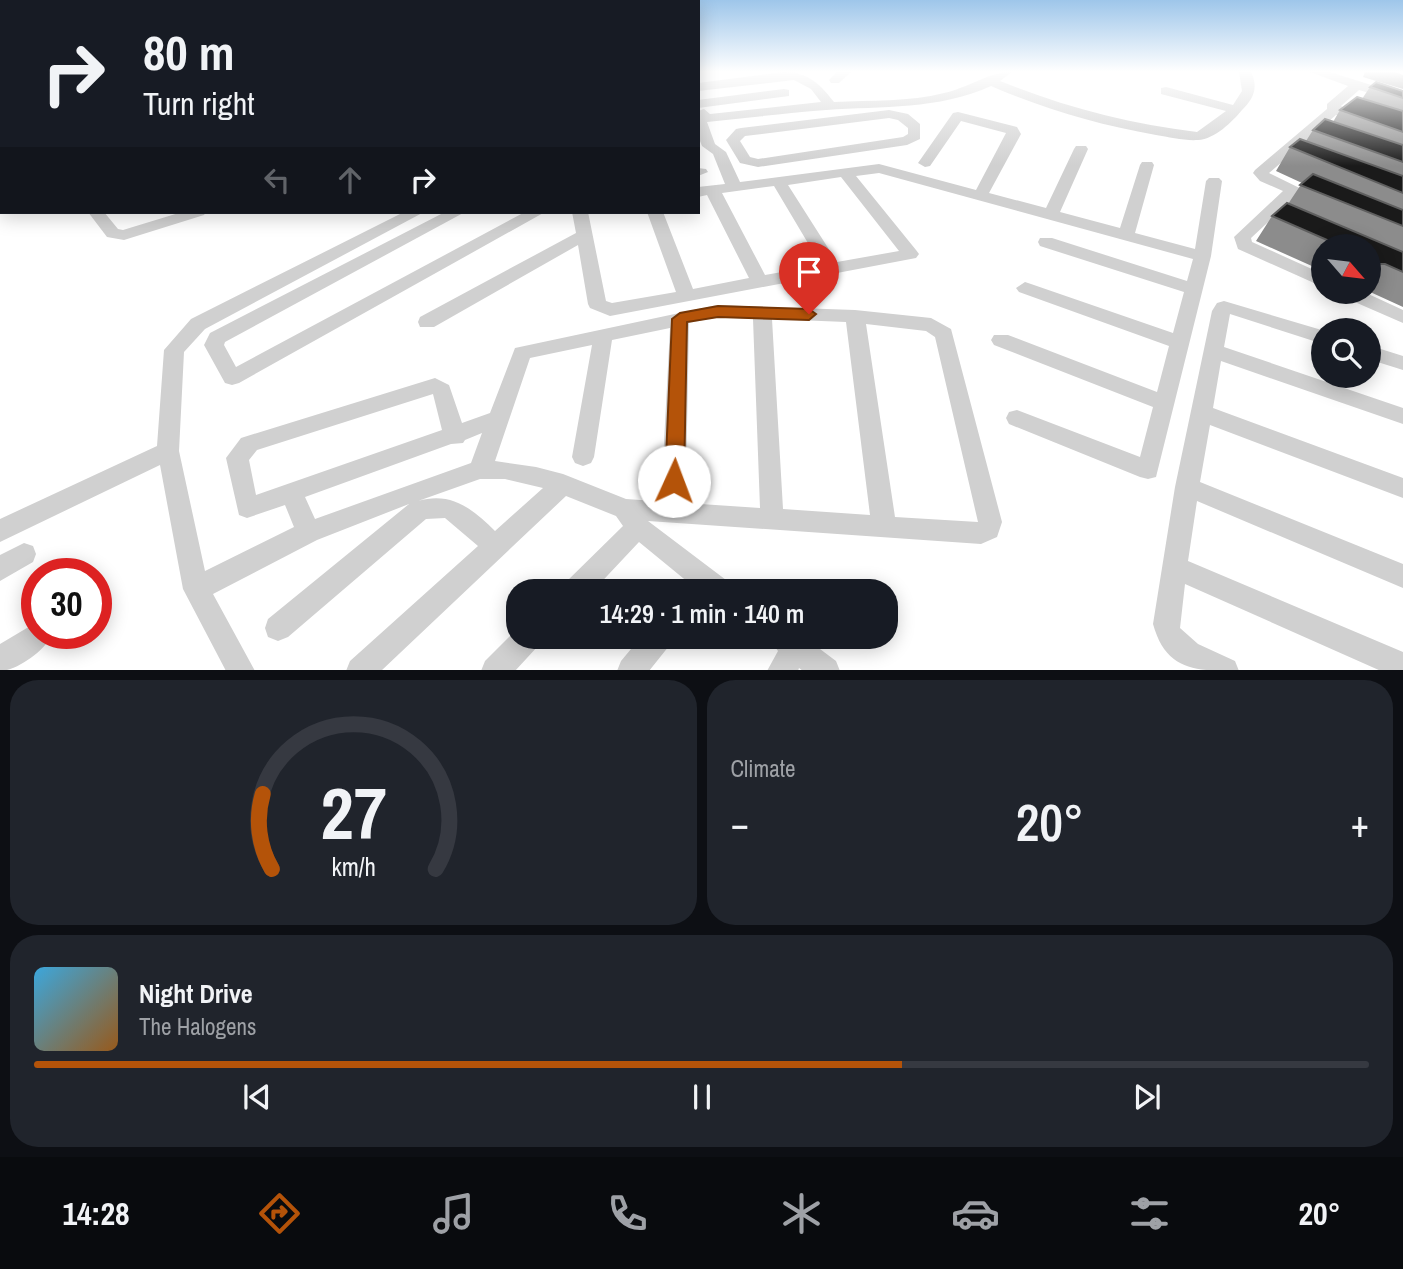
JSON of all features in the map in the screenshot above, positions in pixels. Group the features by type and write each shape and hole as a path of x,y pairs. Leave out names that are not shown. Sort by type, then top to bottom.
{"street":[{"path":"701,111 737,103"},
{"path":"790,103 793,108"},
{"path":"814,103 816,107"},
{"path":"832,103 838,109"},
{"path":"701,111 816,107 838,109 896,115 910,121 917,132 907,141 758,163 745,160 733,140 741,132 838,109 916,103"},
{"path":"1042,103 1178,134 1204,135 1239,103"},
{"path":"1213,103 1233,109"},
{"path":"1329,205 1259,173 1287,156 1311,136 1336,103"},
{"path":"1373,103 1403,113"},
{"path":"701,111 709,146 719,152 734,186"},
{"path":"1330,114 1354,122"},
{"path":"925,163 958,116 1012,130 1014,134 981,194"},
{"path":"1051,214 1081,149"},
{"path":"1126,235 1147,165"},
{"path":"760,282 705,191 879,167 1202,256"},
{"path":"580,214 597,304 604,309 910,254 844,171"},
{"path":"778,180 832,269"},
{"path":"1017,418 1148,470 1202,256 1214,181"},
{"path":"1293,190 1271,218 1242,237 1244,245 1311,276"},
{"path":"98,214 113,233 124,235 192,214"},
{"path":"241,670 196,589 168,451 174,350 189,331 214,316 412,214"},
{"path":"453,214 217,338 214,345 232,378 533,214"},
{"path":"656,214 687,296"},
{"path":"427,322 584,236"},
{"path":"1046,242 1194,289"},
{"path":"1025,288 1180,343"},
{"path":"1374,304 1403,317"},
{"path":"1225,670 1180,649 1167,634 1166,624 1187,487 1224,307 1311,333"},
{"path":"480,470 522,353 718,311 855,316 932,326 944,334 990,513 988,529 981,533 772,519 631,518"},
{"path":"762,313 772,519"},
{"path":"855,316 884,526"},
{"path":"674,481 680,319"},
{"path":"583,457 603,336"},
{"path":"1001,340 1165,403"},
{"path":"1213,351 1403,416"},
{"path":"1381,356 1403,363"},
{"path":"454,437 442,390 435,386 262,440 241,450 237,458 247,509 454,437 498,419"},
{"path":"1202,414 1403,488"},
{"path":"0,531 168,451"},
{"path":"196,589 308,532 480,470 505,470 562,484 631,518 698,579"},
{"path":"360,670 562,484"},
{"path":"1187,487 1403,576"},
{"path":"292,493 308,532"},
{"path":"278,628 418,511 428,506 442,505 455,510 495,547"},
{"path":"584,579 631,518"},
{"path":"0,569 24,554"},
{"path":"1174,566 1403,666"},
{"path":"0,660 21,646"},
{"path":"495,670 516,649"},
{"path":"631,670 649,649"},
{"path":"786,652 826,670"}],"building":[{"path":"1349,103 1378,103 1403,111 1403,132 1340,110"},
{"path":"1325,119 1403,145 1403,162 1313,130"},
{"path":"1300,139 1403,176 1403,193 1290,147"},
{"path":"1313,174 1403,210 1403,226 1300,185"},
{"path":"1287,203 1360,234 1313,234 1272,216"},
{"path":"1381,243 1403,252 1403,272 1381,264"}],"route":[{"path":"674,481 680,319 718,311 809,314"}]}
